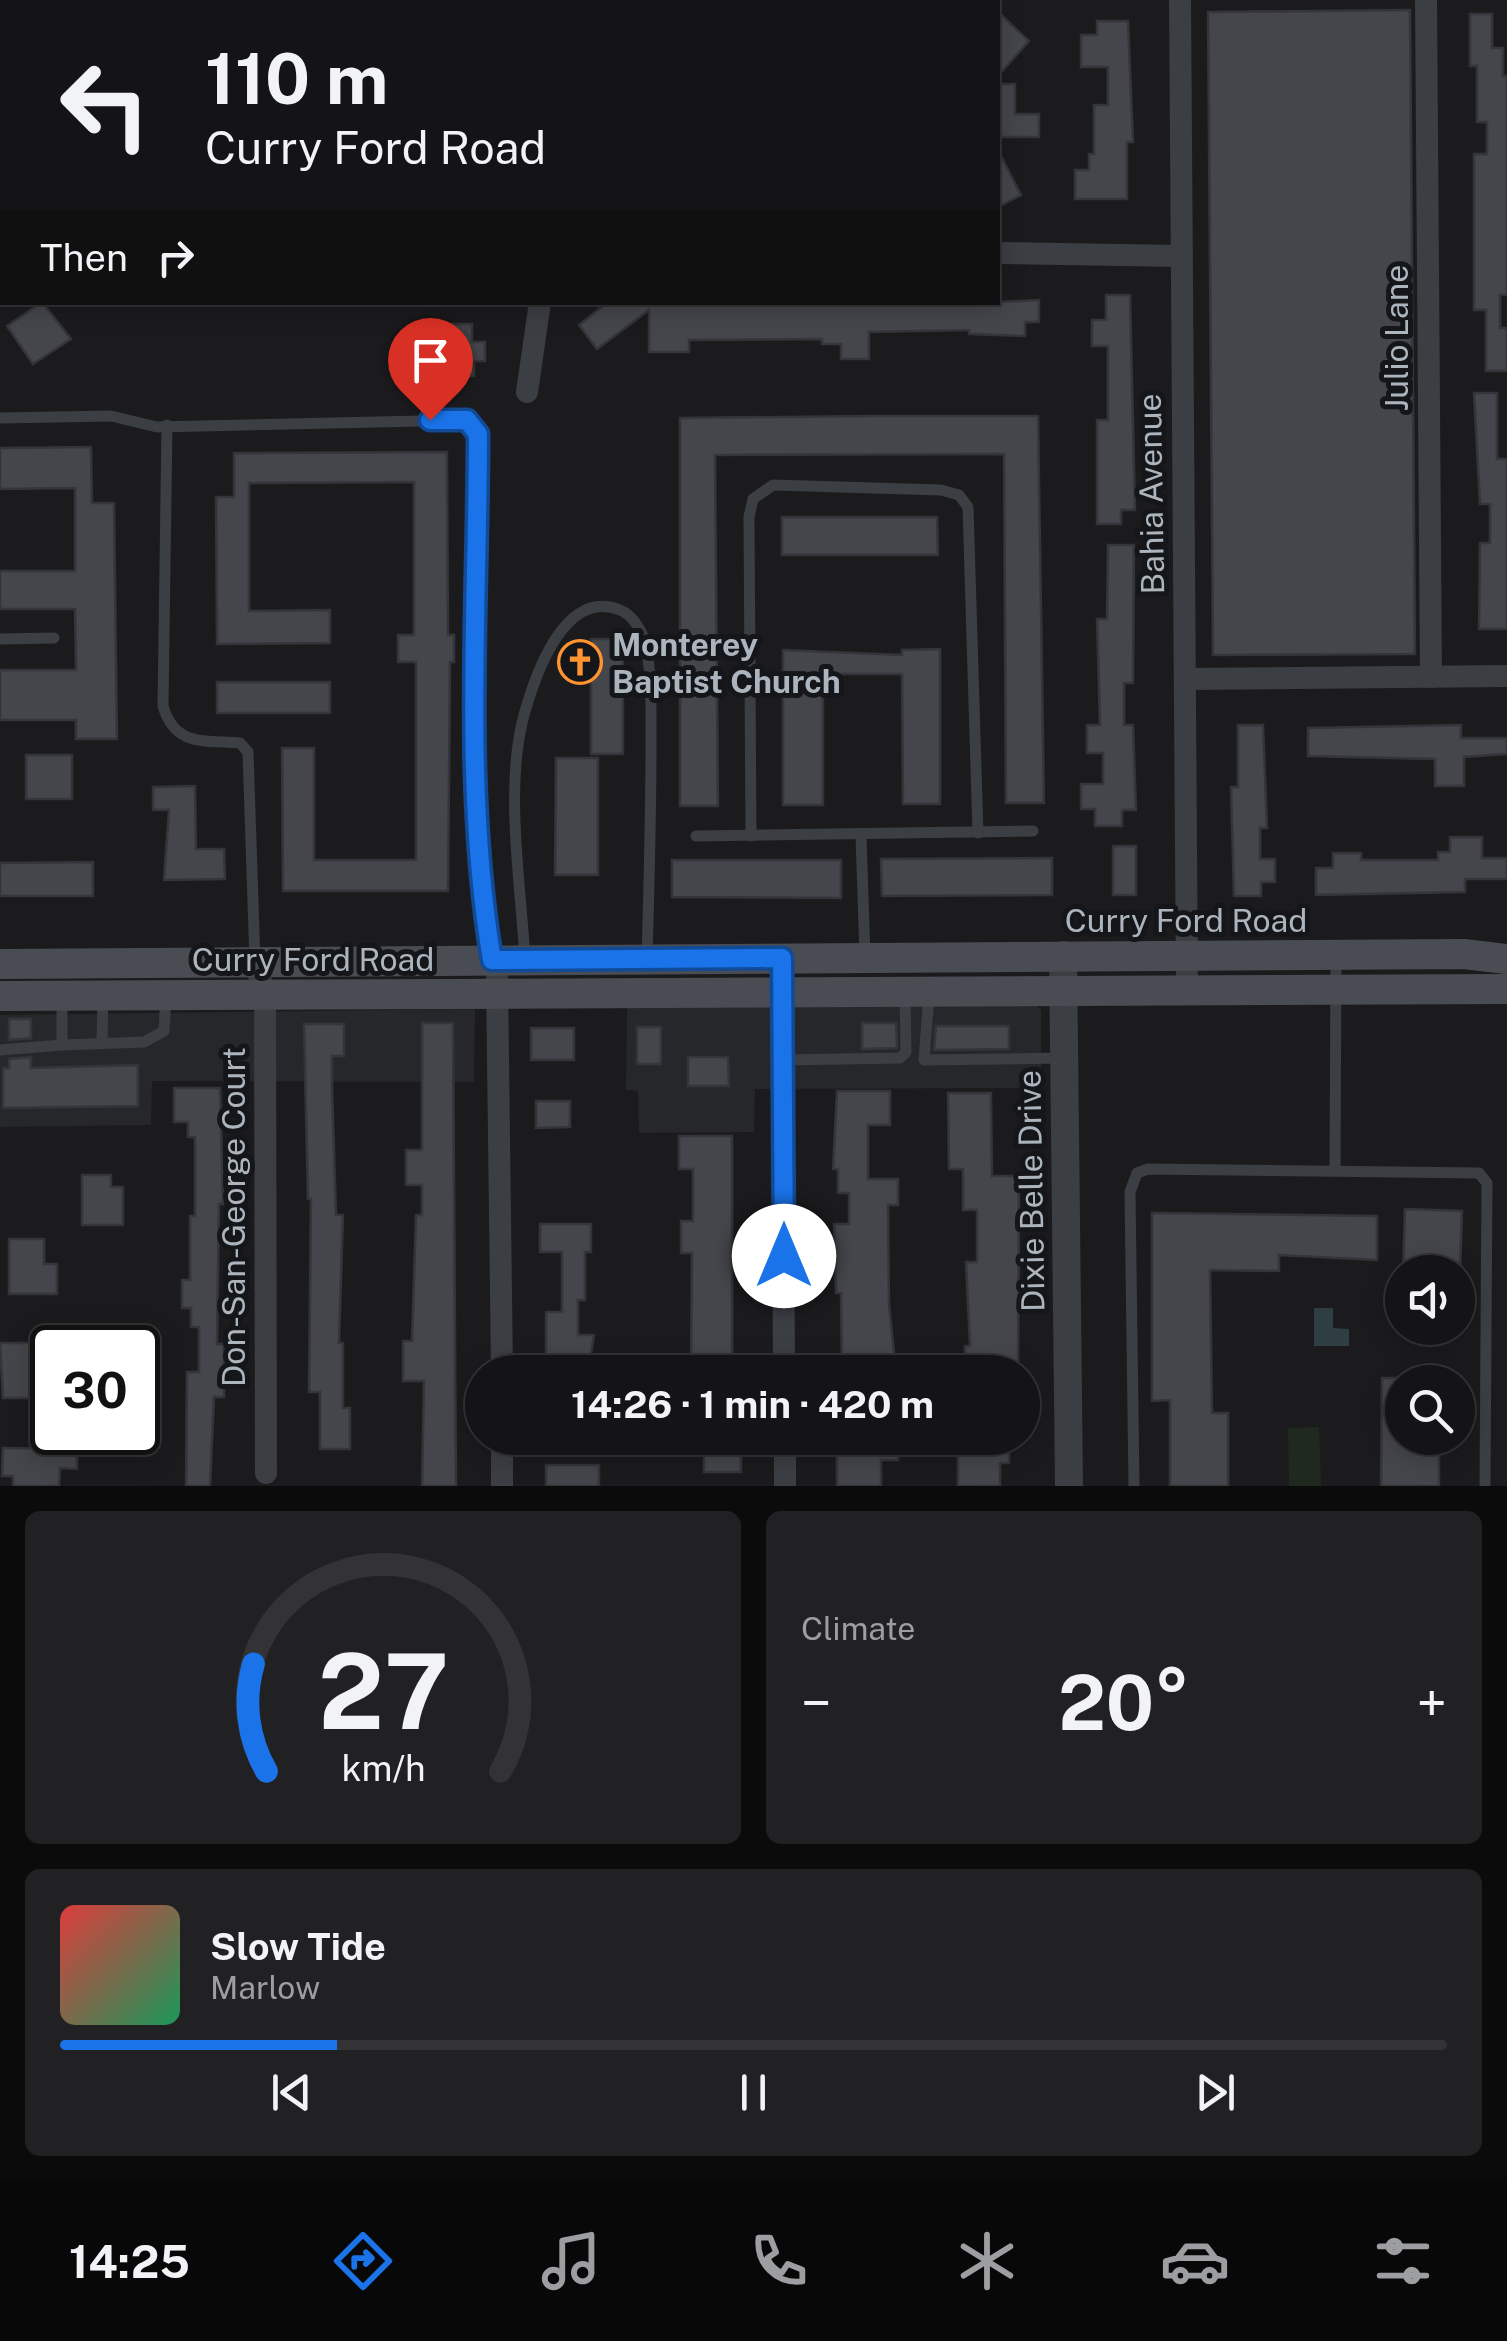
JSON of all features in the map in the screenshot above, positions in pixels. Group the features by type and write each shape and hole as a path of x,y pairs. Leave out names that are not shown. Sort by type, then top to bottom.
{"main road":[{"name":"Curry Ford Road","path":"0,964 1064,955 1464,954 1507,959"},
{"name":"Curry Ford Road","path":"0,996 1063,988 1507,989"}],"street":[{"name":"Bahia Avenue","path":"1180,0 1188,988"},
{"name":"Julio Lane","path":"1426,0 1431,676"},
{"path":"1000,253 1180,256"},
{"path":"528,392 540,305"},
{"path":"1185,679 1507,676"},
{"name":"Dixie Belle Drive","path":"1064,955 1069,1486"},
{"path":"865,957 866,990"},
{"path":"782,958 784,1355"},
{"path":"492,960 500,993 502,1355"},
{"name":"Don-San-George Court","path":"255,962 265,994 266,1473"},
{"path":"502,1455 502,1486"},
{"path":"785,1455 785,1486"}],"lane":[{"path":"0,418 111,416 167,425 467,420 478,434 476,813 482,898 492,960"},
{"path":"167,425 163,706 173,730 187,738 240,743 248,752 255,962"},
{"path":"751,836 749,517 753,499 773,484 941,490 959,495 968,507 978,832"},
{"path":"525,960 516,784 525,710 541,665 564,626 582,612 612,607 627,613 646,644 651,782 647,959"},
{"path":"0,639 54,638"},
{"path":"696,836 1033,831"},
{"path":"861,836 865,957"},
{"path":"1334,1172 1336,955"},
{"path":"917,989 924,1060 1064,1058"},
{"path":"783,1060 900,1058 906,1052 917,989"},
{"path":"0,1050 144,1042 164,1031 166,995"},
{"path":"62,996 62,1045"},
{"path":"102,1044 103,996"},
{"path":"1134,1486 1130,1192 1137,1173 1148,1169 1479,1173 1487,1183 1485,1486"}],"shaded area":[{"path":"1033,1003 1041,1010 1041,1088 755,1089 754,1132 639,1133 638,1091 626,1090 627,1008"},
{"path":"475,1009 474,1082 152,1081 151,1125 0,1127 0,1015"},
{"path":"1314,1308 1333,1308 1333,1328 1349,1329 1349,1346 1314,1346"},
{"path":"1319,1427 1321,1486 1289,1486 1288,1428"}],"building":[{"path":"1410,10 1415,654 1213,655 1208,12"},
{"path":"1000,14 1029,41 1000,74"},
{"path":"1470,14 1492,14 1492,48 1503,48 1503,76 1507,76 1507,295 1500,295 1500,328 1507,328 1507,371 1486,371 1486,310 1474,310 1474,154 1487,154 1487,122 1477,122 1477,66 1470,66"},
{"path":"1097,21 1128,21 1133,142 1127,142 1127,199 1075,199 1075,170 1089,170 1089,154 1094,154 1094,105 1108,105 1108,67 1081,67 1081,35 1097,35"},
{"path":"1000,84 1015,84 1015,114 1039,114 1039,137 1000,137"},
{"path":"1000,154 1021,195 1000,206"},
{"path":"1106,295 1130,295 1135,510 1121,510 1121,524 1097,524 1097,420 1108,420 1108,346 1092,346 1092,320 1106,320"},
{"path":"1039,300 1039,322 1025,322 1025,336 969,334 969,330 869,332 869,359 841,359 841,344 822,344 822,339 689,340 689,352 649,352 649,310 597,349 579,325 604,305 1000,305 1000,302"},
{"path":"38,305 44,305 71,339 33,364 7,326"},
{"path":"438,324 472,324 472,342 485,342 485,361 474,361 474,376 438,376"},
{"path":"1474,393 1497,393 1497,459 1507,459 1507,629 1479,629 1480,543 1490,543 1490,504 1480,504"},
{"path":"1038,416 1044,803 1006,803 1004,454 715,455 718,806 680,806 680,418"},
{"path":"91,447 92,503 114,503 117,739 76,739 76,720 0,720 0,670 76,670 75,609 0,609 0,571 75,571 75,488 0,489 0,448"},
{"path":"447,452 448,635 454,635 454,662 450,662 448,891 283,891 282,748 314,748 314,860 416,860 416,662 398,662 398,635 414,635 414,482 249,483 249,611 330,610 330,643 217,644 216,497 234,497 234,453"},
{"path":"782,517 937,517 938,555 782,555"},
{"path":"1108,545 1134,545 1133,683 1124,683 1124,725 1133,725 1136,810 1122,810 1122,826 1095,826 1095,809 1081,809 1081,784 1103,784 1103,753 1087,753 1087,725 1100,725 1097,619 1107,619"},
{"path":"591,639 623,639 623,754 591,754"},
{"path":"940,649 940,804 903,804 902,674 823,674 823,805 783,805 783,650 902,655 902,650"},
{"path":"217,682 330,682 330,713 217,713"},
{"path":"1238,725 1263,725 1267,828 1260,828 1260,859 1275,859 1275,882 1261,882 1261,896 1234,896 1231,787 1238,787"},
{"path":"1461,725 1461,738 1507,738 1507,754 1464,757 1464,786 1435,786 1435,759 1308,756 1308,728"},
{"path":"26,755 72,755 72,799 26,799"},
{"path":"556,758 598,758 598,875 555,875"},
{"path":"195,786 196,849 224,849 225,879 164,880 169,810 153,810 153,787"},
{"path":"1450,837 1482,837 1482,858 1507,858 1507,879 1465,879 1465,892 1316,895 1316,868 1333,868 1333,853 1361,853 1361,860 1438,860 1438,852 1450,852"},
{"path":"1113,846 1136,846 1136,895 1113,895"},
{"path":"1052,858 1052,895 882,896 881,859"},
{"path":"672,860 841,860 841,898 672,897"},
{"path":"93,862 93,896 0,896 0,863"},
{"path":"9,1019 31,1019 31,1038 9,1040"},
{"path":"422,1023 453,1023 456,1486 422,1486 424,1381 403,1381 403,1341 412,1341 416,1215 422,1215 422,1185 406,1185 406,1150 422,1150"},
{"path":"862,1023 896,1023 897,1048 862,1049"},
{"path":"304,1024 344,1024 344,1056 332,1056 332,1087 336,1215 343,1215 339,1343 343,1343 343,1408 350,1408 350,1449 320,1449 320,1392 309,1392 311,1199"},
{"path":"936,1026 1009,1026 1009,1049 934,1050"},
{"path":"637,1027 661,1027 661,1064 637,1064"},
{"path":"531,1028 574,1028 574,1060 531,1060"},
{"path":"31,1057 31,1068 138,1065 138,1106 3,1108 3,1068 9,1068 9,1059"},
{"path":"688,1057 728,1057 729,1086 688,1086"},
{"path":"174,1088 220,1088 223,1204 219,1204 217,1344 224,1344 224,1397 214,1397 210,1486 186,1486 187,1372 199,1372 199,1327 191,1327 191,1308 182,1308 182,1280 190,1280 190,1216 195,1216 195,1137 188,1137 188,1122 174,1122"},
{"path":"837,1091 890,1091 890,1125 868,1125 868,1179 898,1179 898,1205 888,1205 889,1305 894,1355 842,1355 834,1224 849,1224 849,1193 838,1193 838,1169 833,1169"},
{"path":"948,1093 991,1093 992,1176 1019,1176 1018,1355 965,1355 965,1346 970,1346 966,1262 977,1262 977,1210 963,1210 963,1169 949,1169"},
{"path":"536,1101 570,1101 570,1127 536,1128"},
{"path":"679,1136 732,1136 732,1355 691,1355 692,1253 681,1253 681,1221 693,1221 693,1169 679,1169"},
{"path":"82,1175 111,1175 111,1187 123,1187 123,1225 82,1225"},
{"path":"1405,1209 1462,1211 1461,1255 1404,1255"},
{"path":"1152,1213 1377,1216 1377,1260 1279,1255 1279,1271 1210,1270 1212,1413 1228,1413 1228,1486 1170,1486 1170,1400 1152,1401"},
{"path":"540,1224 591,1224 591,1252 585,1252 585,1300 578,1300 578,1335 594,1335 591,1355 546,1355 546,1312 562,1312 562,1252 540,1252"},
{"path":"9,1239 44,1239 44,1264 57,1264 57,1294 9,1294"},
{"path":"0,1343 30,1343 30,1398 3,1398"},
{"path":"1385,1378 1385,1455 1439,1455 1439,1486 1381,1486"},
{"path":"3,1448 30,1448 30,1455 77,1455 77,1469 60,1468 59,1486 13,1486 13,1476 2,1476"},
{"path":"704,1455 741,1455 741,1472 704,1472"},
{"path":"837,1455 898,1455 898,1460 881,1460 881,1486 837,1486"},
{"path":"958,1455 1009,1455 1009,1463 1000,1463 1000,1486 958,1486"},
{"path":"546,1465 599,1465 599,1486 546,1486"}],"place":[{"name":"Monterey Baptist Church","path":"580,662"}],"route":[{"path":"430,420 467,420 478,434 476,813 482,898 492,960 782,958 784,1256"}]}
